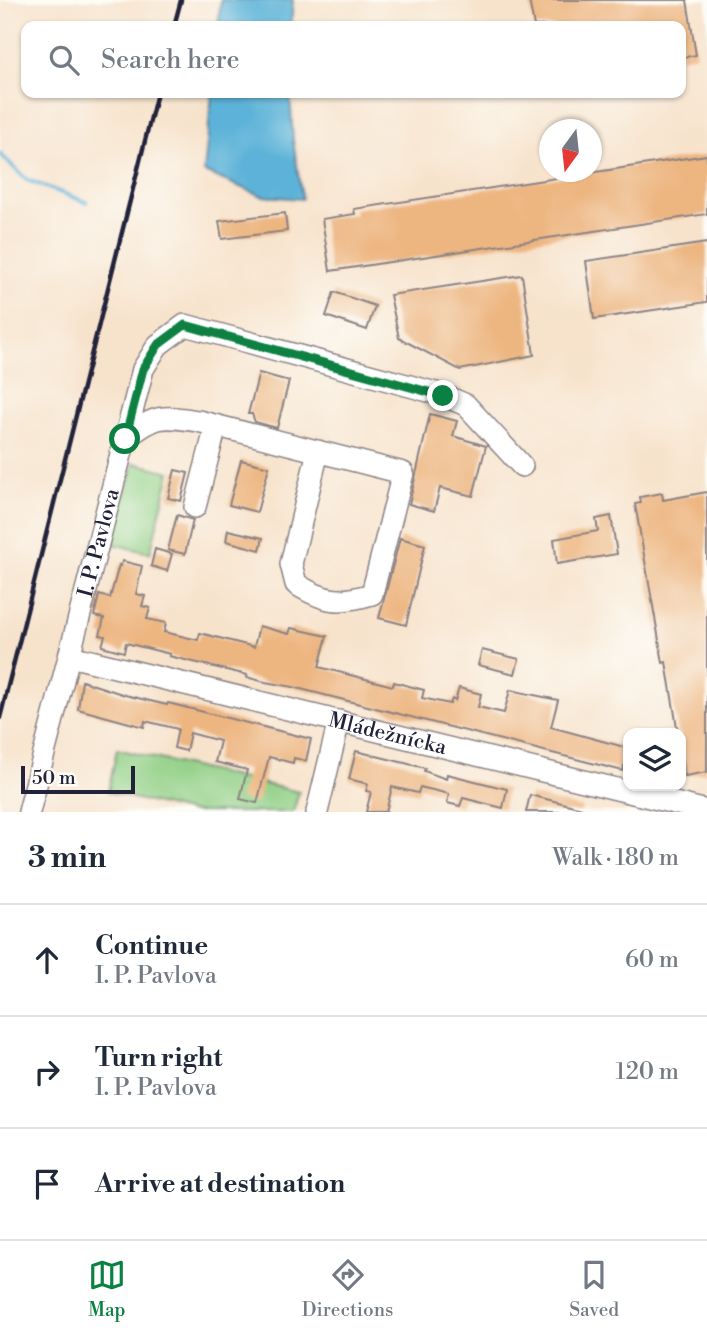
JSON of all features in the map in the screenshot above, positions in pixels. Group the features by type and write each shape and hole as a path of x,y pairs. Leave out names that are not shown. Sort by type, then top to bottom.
{"street":[{"name":"I. P. Pavlova","path":"29,812 143,369 158,345 185,325 443,396 466,405 522,466"},
{"path":"125,439 146,422 166,416 216,426 402,473 372,594 349,601 318,597 296,584 291,564 318,452"},
{"path":"195,507 216,426"},
{"name":"Mládežnícka","path":"70,656 707,811"},
{"path":"317,812 339,720"}],"green space":[{"path":"134,463 170,472 150,553 113,544"},
{"path":"117,749 299,792 293,812 191,812 108,792"}],"water":[{"path":"221,0 293,0 291,21 219,21"},
{"path":"211,98 290,98 293,140 302,199 262,196 204,172"}],"building":[{"path":"529,0 687,0 696,55 686,57 686,21 533,21"},
{"path":"707,155 707,214 330,271 322,219 355,214 354,209 539,181 602,182 602,171"},
{"path":"285,213 287,231 222,239 219,221"},
{"path":"707,243 707,302 594,319 586,261"},
{"path":"522,275 534,355 460,370 399,338 390,295"},
{"path":"334,292 375,306 367,330 326,316"},
{"path":"259,373 289,381 277,428 255,422 252,414 248,414"},
{"path":"430,414 457,421 453,436 486,446 473,496 440,488 434,511 409,504"},
{"path":"241,460 269,467 257,512 229,505"},
{"path":"175,470 188,473 181,501 168,498"},
{"path":"707,492 707,772 686,776 686,728 677,728 635,504 641,503 640,497 662,493 663,500"},
{"path":"177,515 193,520 185,554 168,550"},
{"path":"611,516 617,554 557,564 554,539 598,531 596,519"},
{"path":"228,530 263,538 260,550 226,541"},
{"path":"400,538 425,545 406,625 379,618"},
{"path":"155,549 172,554 167,571 151,566"},
{"path":"122,561 142,566 136,594 145,596 142,606 150,608 147,619 166,623 164,632 198,640 200,633 254,647 259,626 289,634 291,628 327,636 319,667 393,686 394,682 424,690 422,698 450,704 452,699 455,701 459,688 481,694 478,707 504,713 510,690 558,700 551,727 623,747 623,771 265,682 126,643 124,652 102,646 105,636 100,635 104,618 94,616 99,595 110,598 119,565 121,566"},
{"path":"482,650 519,659 515,674 478,665"},
{"path":"82,681 125,695 167,705 168,703 311,739 306,761 294,758 293,763 269,757 257,803 240,799 247,770 215,762 220,741 190,733 186,751 174,748 178,729 145,721 144,727 78,709"},
{"path":"356,751 425,768 424,771 446,779 447,774 507,789 503,808 463,798 460,806 447,803 449,794 420,787 418,793 392,787 386,812 366,812 371,792 366,791 368,784 349,779"},
{"path":"530,795 582,808 581,812 526,812"}],"waterway":[{"path":"0,154 27,180 86,202"}],"railway":[{"path":"175,21 181,0"},
{"path":"0,718 156,98"}],"route":[{"path":"125,439 143,369 158,345 185,325 443,396"}]}
